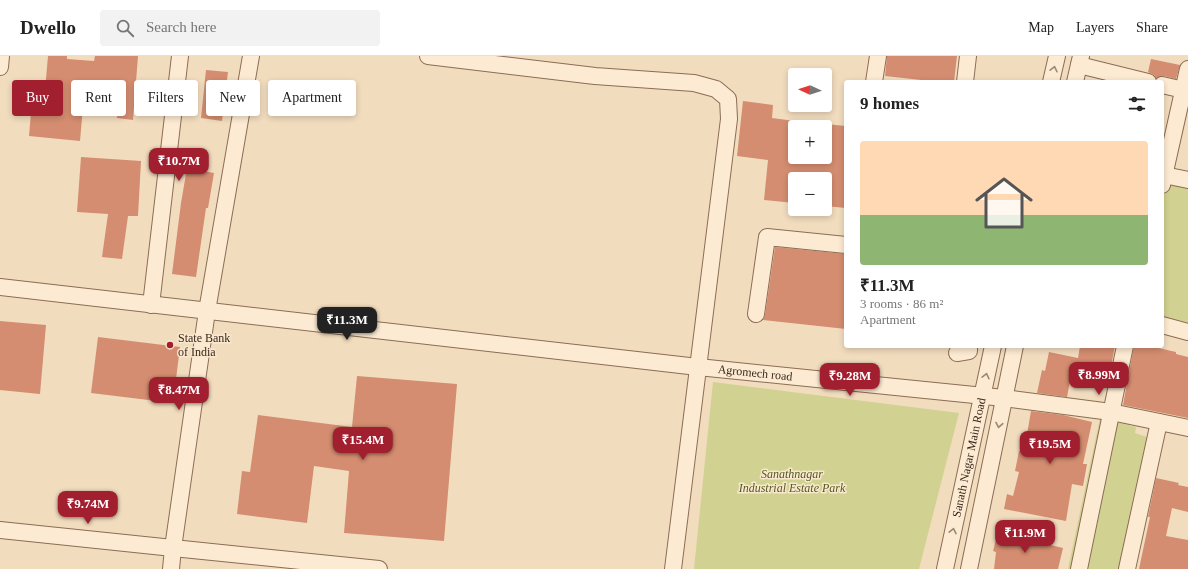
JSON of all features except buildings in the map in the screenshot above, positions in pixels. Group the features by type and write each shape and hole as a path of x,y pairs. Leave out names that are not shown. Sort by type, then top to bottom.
{"street":[{"path":"0,67 1,56"},
{"path":"151,305 180,56"},
{"path":"171,569 208,311 251,56"},
{"path":"428,56 595,76 694,83 716,89 728,99 729,119 673,569"},
{"path":"874,80 878,56"},
{"path":"965,80 968,56"},
{"path":"1052,80 1057,56"},
{"path":"1075,80 1080,61 1142,80"},
{"path":"1164,176 1186,91 1188,69"},
{"path":"1164,86 1186,91"},
{"path":"1164,180 1188,180"},
{"path":"756,314 767,237 844,245"},
{"name":"Agromech road","path":"0,287 698,367 1004,398 1111,412 1188,428"},
{"path":"1164,326 1188,332"},
{"name":"Sanath Nagar Main Road","path":"945,569 993,348"},
{"name":"Sanath Nagar Main Road","path":"969,569 1015,348"},
{"path":"1079,569 1125,348"},
{"path":"1127,569 1159,422"},
{"path":"0,530 379,569"}],"green space":[{"path":"1167,181 1188,185 1188,328 1164,322 1164,195"},
{"name":"Sanathnagar Industrial Estate Park","path":"713,382 959,413 919,569 694,569"},
{"path":"1100,418 1136,427 1135,433 1153,439 1125,569 1068,569"}],"place":[{"name":"State Bank of India","path":"170,345"}]}
